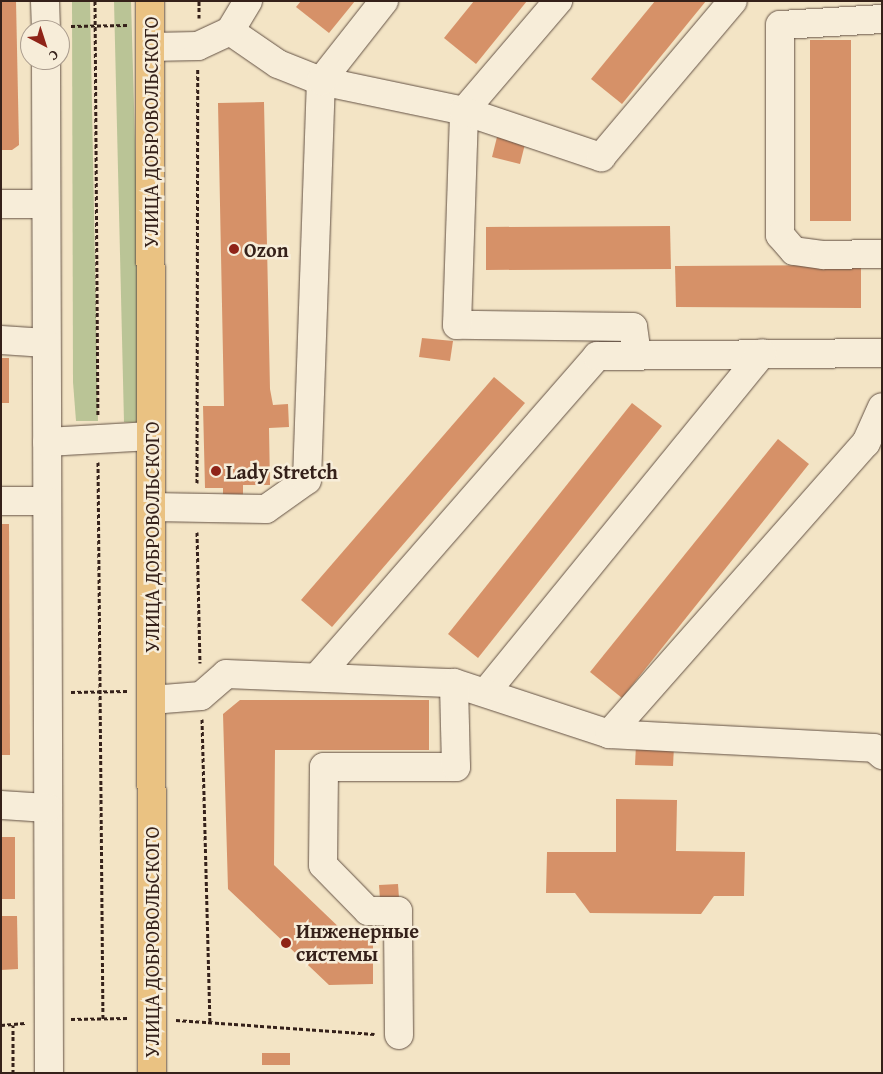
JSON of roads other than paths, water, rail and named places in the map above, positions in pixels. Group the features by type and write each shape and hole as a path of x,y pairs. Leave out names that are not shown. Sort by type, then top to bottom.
{"main road":[{"name":"УЛИЦА ДОБРОВОЛЬСКОГО","path":"150,24 152,1073"}],"street":[{"path":"150,24 198,46 230,31 248,1"},
{"path":"151,508 266,509 307,480 321,81 384,1"},
{"path":"558,1 464,111 457,325 633,326 637,355"},
{"path":"230,31 278,64 321,81 464,111 601,157 733,1"},
{"path":"882,19 780,25 780,235 794,251 824,255 882,254"},
{"path":"46,70 49,1073"},
{"path":"1,204 46,204"},
{"path":"1,340 46,343"},
{"path":"486,692 762,353"},
{"path":"319,675 597,356 882,353"},
{"path":"609,734 866,443 882,407"},
{"path":"47,442 151,436"},
{"path":"1,501 47,501"},
{"path":"151,695 201,696 226,674 319,675 454,683 609,734 874,748 882,755"},
{"path":"399,1035 398,911 368,911 323,865 324,767 456,767 454,683"},
{"path":"1,805 48,808"}],"place":[{"name":"Ozon","path":"234,249"},
{"name":"Lady Stretch","path":"216,471"},
{"name":"Инженерные системы","path":"286,943"}]}
